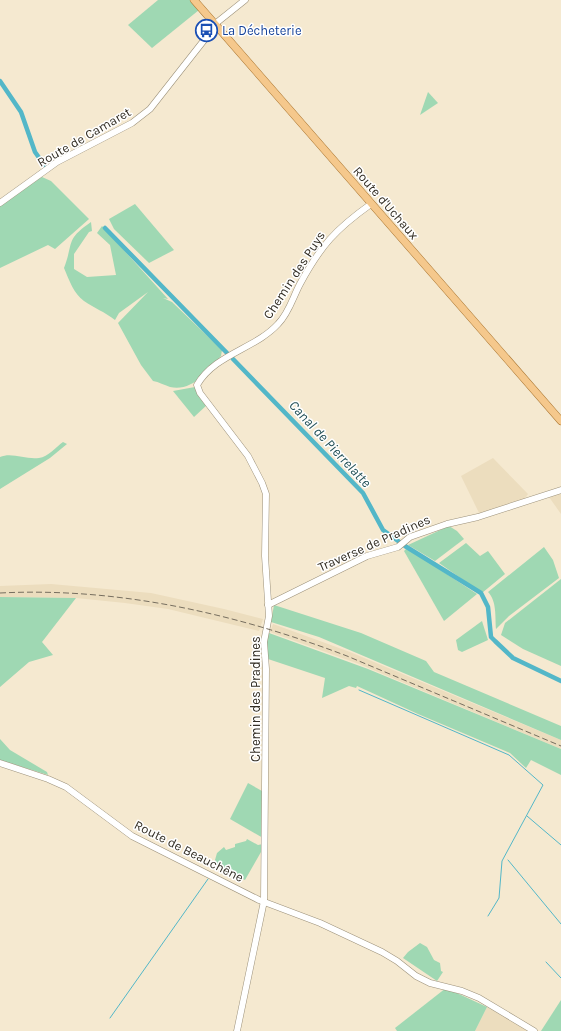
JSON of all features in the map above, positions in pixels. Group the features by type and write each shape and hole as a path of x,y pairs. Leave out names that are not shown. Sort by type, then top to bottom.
{"main road":[{"name":"Route d'Uchaux","path":"194,0 561,421"}],"street":[{"name":"Route de Camaret","path":"0,203 57,162 132,124 150,109 215,25 245,0"},
{"name":"Chemin des Puys","path":"197,385 200,380 222,360 262,338 278,324 289,308 305,274 328,239 345,222 371,204"},
{"name":"Chemin des Pradines","path":"197,385 200,393 239,442 262,483 267,501 265,556 268,620 264,642 266,669 264,902 237,1031"},
{"name":"Traverse de Pradines","path":"268,605 367,556 395,548 410,537 447,524 484,515 561,490"},
{"name":"Route de Beauchêne","path":"0,763 48,779 66,787 132,836 264,902 320,923 386,954 416,976 430,984 462,991 479,998 534,1031"}],"shaded area":[{"path":"493,458 528,494 522,502 480,515 461,476"},
{"path":"561,493 561,514 549,497"},
{"path":"51,584 151,593 263,619 259,631 168,609 125,603 76,598 0,597 0,586"},
{"path":"273,624 350,652 561,740 561,749 359,664 270,632"},
{"path":"487,1007 505,1017 530,1031 475,1031"}],"green space":[{"path":"158,0 190,0 199,10 152,48 128,25"},
{"path":"428,92 438,103 420,115"},
{"path":"42,177 51,181 89,219 55,249 48,245 0,268 0,206 30,183"},
{"path":"135,204 174,250 149,263 114,229 109,219"},
{"path":"91,222 92,231 89,232 74,254 74,269 87,277 116,275 110,245 97,233 102,226 168,299 163,298 172,302 222,350 221,356 199,379 193,383 178,388 153,381 141,365 118,323 148,292 119,313 115,320 84,301 75,291 64,268 74,238 77,233"},
{"path":"195,387 208,404 194,417 173,391"},
{"path":"63,442 67,444 50,458 0,489 0,457 9,455 39,458 49,454"},
{"path":"449,526 457,531 464,539 435,561 408,545"},
{"path":"466,543 480,556 488,551 505,574 482,593 439,563"},
{"path":"544,547 553,560 559,578 509,616 496,629 494,604 488,592"},
{"path":"407,548 477,594 444,621 404,551"},
{"path":"561,579 561,666 523,649 501,635 505,623"},
{"path":"0,597 76,598 42,642 53,655 29,662 0,687"},
{"path":"274,605 361,633 426,661 434,672 561,726 561,740 319,637 271,622"},
{"path":"482,621 488,640 462,652 458,650 456,640"},
{"path":"269,633 368,669 561,749 561,775 531,760 526,768 510,753 357,686 356,688 349,686 322,698 325,678 268,659 266,640"},
{"path":"0,739 10,750 47,772 48,775 0,760"},
{"path":"248,783 262,791 263,838 230,819"},
{"path":"247,839 258,845 263,844 261,852 245,880 218,867 215,860 217,853 224,847 226,850 235,847 235,844 246,841"},
{"path":"420,943 427,947 434,960 440,963 441,971 443,972 437,981 403,958"},
{"path":"446,988 487,1007 475,1031 397,1031 395,1028"},
{"path":"561,1000 561,1031 541,1031"}],"waterway":[{"name":"Canal de Pierrelatte","path":"0,81 21,112 35,152 45,166"},
{"name":"Canal de Pierrelatte","path":"105,228 227,353"},
{"name":"Canal de Pierrelatte","path":"233,359 363,493 383,530 405,546 481,593 488,607 491,637 495,641 513,658 561,681"},
{"path":"359,690 509,755 543,785 502,861 499,898 488,916"},
{"path":"527,816 561,845"},
{"path":"508,860 561,924"},
{"path":"110,1018 208,879"},
{"path":"546,962 561,978"}],"railway":[{"path":"0,593 45,592 89,594 177,606 220,616 305,641 347,656 561,746"}],"place":[{"name":"La Décheterie","path":"206,30"}]}
